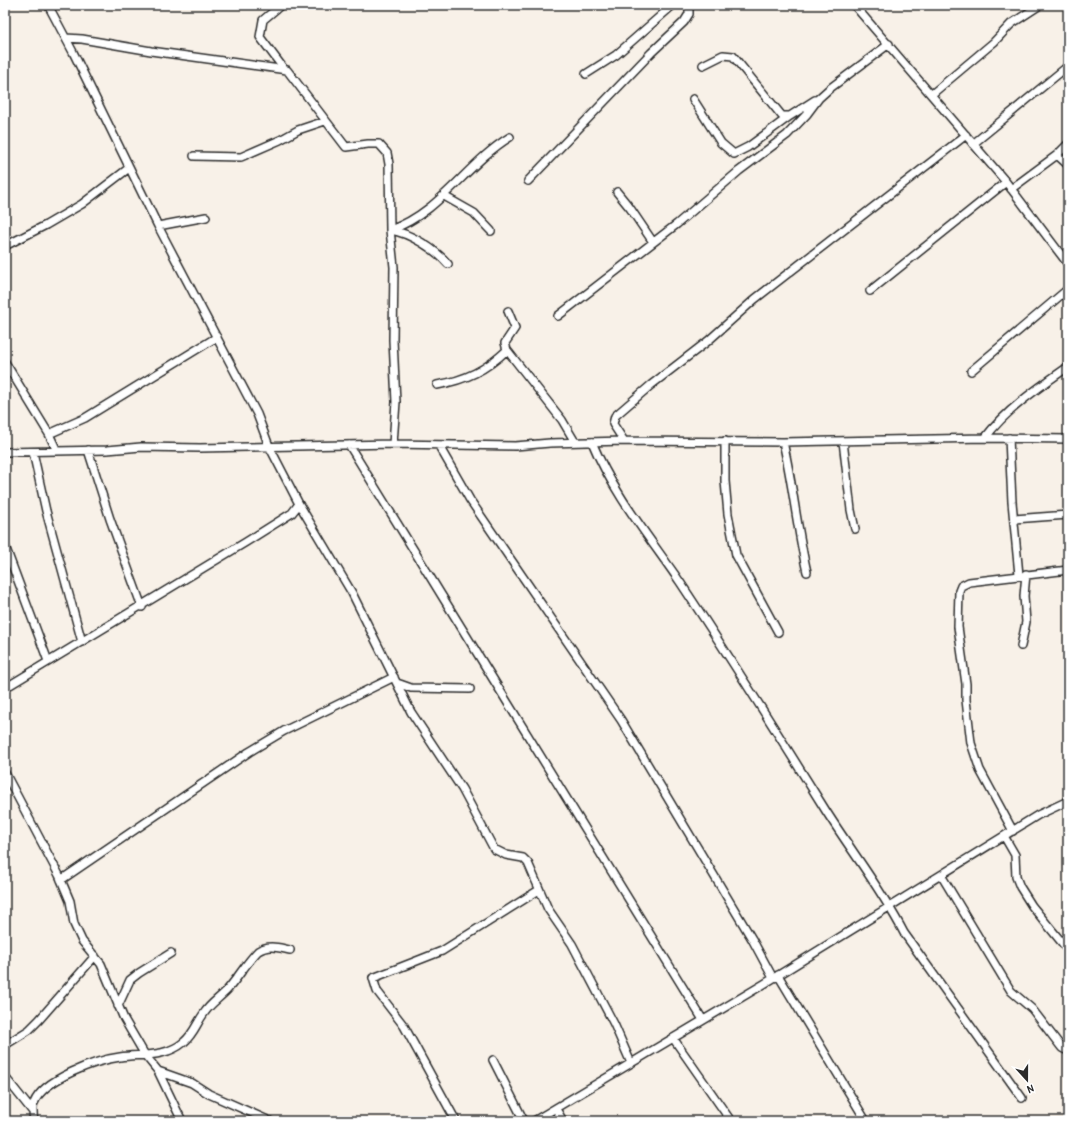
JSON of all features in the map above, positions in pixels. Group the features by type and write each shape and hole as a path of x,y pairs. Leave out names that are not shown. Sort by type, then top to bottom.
{"street":[{"path":"48,5 66,38 158,226 218,337 257,414 269,446 299,504 352,593 411,712 462,789 494,849 506,855 523,858 528,863 548,909 572,944 614,1024 631,1063"},
{"path":"282,5 263,20 260,37 284,69 289,72 346,147 374,143 379,144 387,153 390,191 390,230 394,267 393,340 396,402 393,444"},
{"path":"586,74 616,55 673,5"},
{"path":"528,181 651,53 684,22 689,14 689,5"},
{"path":"854,5 1006,182 1068,264"},
{"path":"932,94 994,42 1011,24 1040,5"},
{"path":"66,38 82,39 151,51 284,69"},
{"path":"693,99 722,143 734,154 748,147 790,116 819,98 889,44"},
{"path":"703,65 723,55 733,56 774,108 782,116 790,116"},
{"path":"973,144 1068,66"},
{"path":"558,316 653,242 738,171 787,135 807,114 819,98"},
{"path":"194,156 241,157 280,140 298,130 325,121"},
{"path":"624,441 613,424 615,416 651,385 708,341 755,300 966,135"},
{"path":"390,230 416,219 444,196 490,151 510,137"},
{"path":"1011,189 1057,155 1068,144"},
{"path":"1057,155 1068,165"},
{"path":"5,246 82,204 129,168"},
{"path":"870,291 1006,182"},
{"path":"617,192 630,208 653,242"},
{"path":"444,196 474,213 491,231"},
{"path":"158,226 206,217"},
{"path":"390,230 401,232 413,238 440,255 448,264"},
{"path":"971,370 1068,288"},
{"path":"508,311 515,328 506,343 507,350 562,420 575,442"},
{"path":"49,434 85,418 218,337"},
{"path":"437,385 463,380 475,374 496,361 507,350"},
{"path":"5,362 49,434 57,451"},
{"path":"985,438 998,421 1038,388 1068,367"},
{"path":"5,452 141,447 200,448 393,444 438,446 515,446 575,442 624,441 783,442 985,438 1068,439"},
{"path":"1009,438 1014,519 1022,575 1026,622 1021,646"},
{"path":"725,441 725,481 728,514 736,556 778,632"},
{"path":"843,441 851,510 855,529"},
{"path":"592,442 600,462 618,491 680,583 890,906 904,933 1022,1098"},
{"path":"783,442 790,472 799,536 807,572"},
{"path":"349,445 703,1020"},
{"path":"438,446 470,500 621,720 752,939 866,1121"},
{"path":"88,450 110,519 142,607"},
{"path":"32,452 46,510 82,642"},
{"path":"5,688 48,661 142,607 259,534 292,513 299,504"},
{"path":"1014,519 1068,515"},
{"path":"5,546 48,661"},
{"path":"1013,831 980,770 971,743 966,700 966,684 958,628 959,591 964,583 1068,570"},
{"path":"395,680 411,688 470,690"},
{"path":"61,880 249,752 284,731 395,680"},
{"path":"5,773 61,880 70,901 76,929 82,941 101,964 118,1006 145,1055 158,1071 182,1121"},
{"path":"534,1121 776,977 1038,815 1068,801"},
{"path":"1004,836 1014,855 1016,876 1020,887 1032,906 1068,950"},
{"path":"941,876 1011,991 1032,1009 1062,1048 1068,1051"},
{"path":"456,1121 404,1026 377,991 373,978 442,951 539,890"},
{"path":"34,1121 33,1112 35,1102 49,1086 80,1068 108,1059 162,1054 184,1042 195,1029 211,1004 228,989 258,951 272,946 290,950"},
{"path":"118,1006 130,980 171,953"},
{"path":"5,1045 29,1030 95,956"},
{"path":"673,1038 731,1121"},
{"path":"493,1060 524,1121"},
{"path":"158,1071 192,1083 209,1094 270,1121"},
{"path":"5,1077 33,1112"},
{"path":"556,1108 563,1121"}]}
